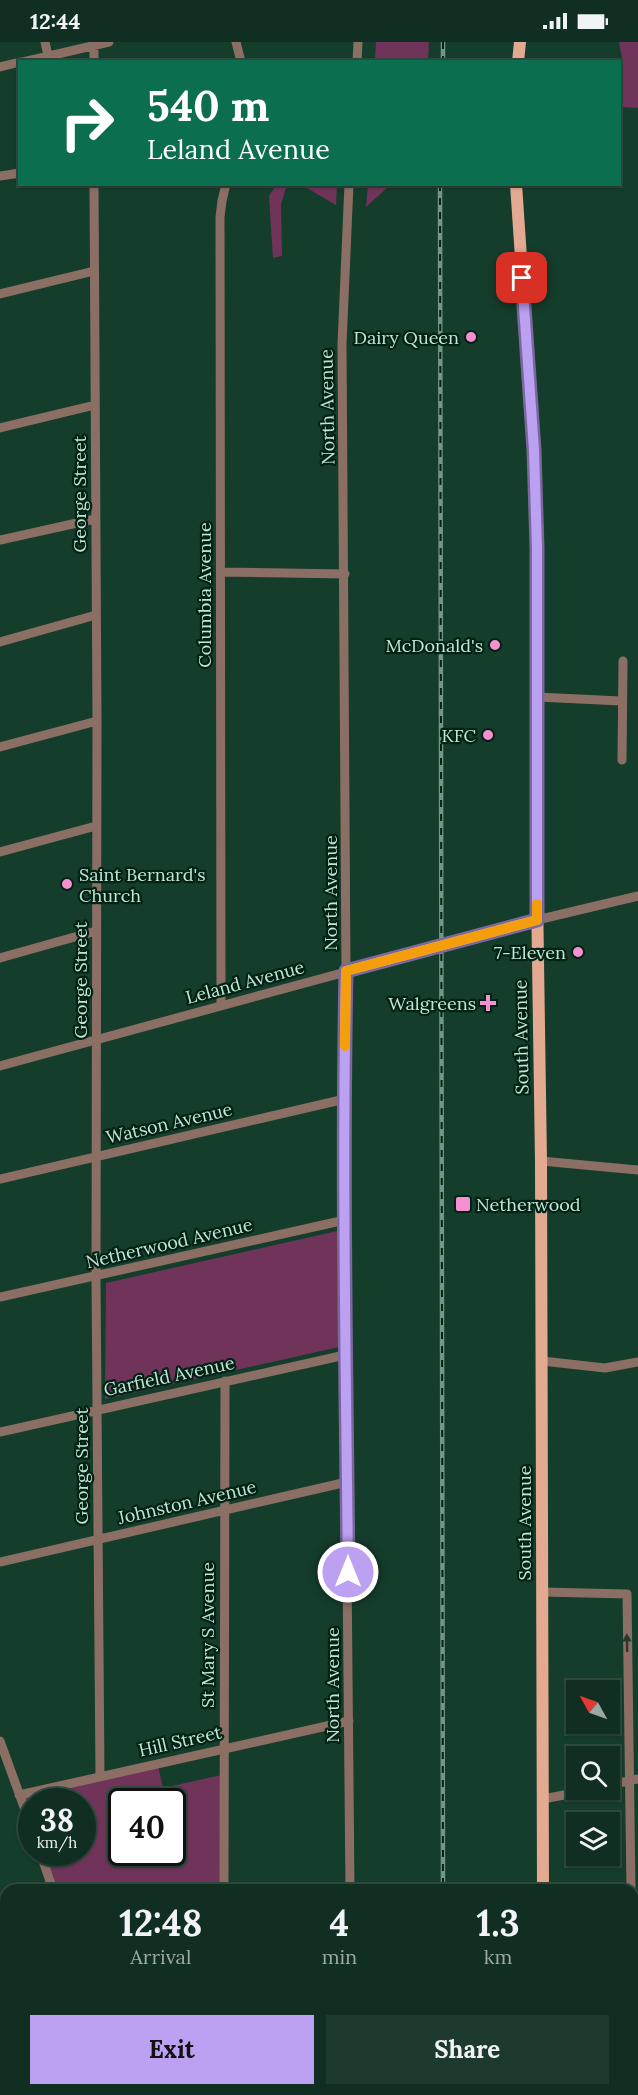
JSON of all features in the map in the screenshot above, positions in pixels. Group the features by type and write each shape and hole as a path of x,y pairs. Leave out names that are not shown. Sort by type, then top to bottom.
{"main road":[{"path":"518,60 519,42"},
{"name":"South Avenue","path":"516,186 534,450 537,548 543,1884"}],"street":[{"path":"45,42 48,56"},
{"path":"30,60 109,42"},
{"path":"236,42 240,60"},
{"path":"357,60 358,42"},
{"path":"94,44 94,60"},
{"path":"0,67 18,63"},
{"path":"0,176 18,172"},
{"name":"George Street","path":"94,186 97,721 96,1277 100,1776"},
{"name":"Columbia Avenue","path":"221,1005 220,217 226,186"},
{"name":"North Avenue","path":"349,186 342,344 345,574 345,1355 350,1884"},
{"path":"0,294 94,271"},
{"path":"0,428 95,405"},
{"path":"0,540 95,519"},
{"path":"221,572 345,574"},
{"path":"0,642 96,615"},
{"path":"622,760 623,661"},
{"path":"537,697 621,701"},
{"path":"0,747 97,721"},
{"path":"0,852 96,826"},
{"name":"Leland Avenue","path":"0,1066 537,920 638,896"},
{"path":"0,958 96,931"},
{"name":"Watson Avenue","path":"0,1179 345,1099"},
{"path":"541,1161 638,1170"},
{"name":"Netherwood Avenue","path":"0,1298 345,1220"},
{"name":"Garfield Avenue","path":"0,1432 345,1355"},
{"path":"542,1361 598,1368 638,1362"},
{"name":"St Mary S Avenue","path":"224,1884 225,1381"},
{"name":"Johnston Avenue","path":"0,1562 347,1482"},
{"path":"543,1592 627,1594 634,1780 631,1884"},
{"name":"Hill Street","path":"49,1788 349,1721"},
{"path":"0,1741 18,1792"},
{"path":"543,1799 566,1795"},
{"path":"45,1866 51,1884"}],"shaded area":[{"path":"376,42 429,42 428,60 375,60"},
{"path":"619,42 638,42 638,108 621,107 623,63"},
{"path":"275,186 287,186 281,204 282,256 273,258 269,196"},
{"path":"302,186 337,186 336,205"},
{"path":"368,186 389,186 366,207"},
{"path":"337,1231 339,1347 105,1399 106,1283"},
{"path":"158,1766 163,1788 226,1774 227,1884 55,1884 47,1866 96,1866 96,1788 58,1788"}],"railway":[{"path":"443,42 443,60"},
{"path":"440,186 443,1884"}],"slow traffic":[{"path":"345,1046 346,971 537,920 537,904"}],"place":[{"name":"Dairy Queen","path":"471,337"},
{"name":"McDonald's","path":"495,645"},
{"name":"KFC","path":"488,735"},
{"name":"Saint Bernard's Church","path":"67,884"},
{"name":"7-Eleven","path":"578,952"},
{"name":"Walgreens","path":"488,1003"},
{"name":"Netherwood","path":"463,1204"}],"route":[{"path":"348,1572 345,1355 346,971 537,920 537,548 534,450 522,278"}]}
